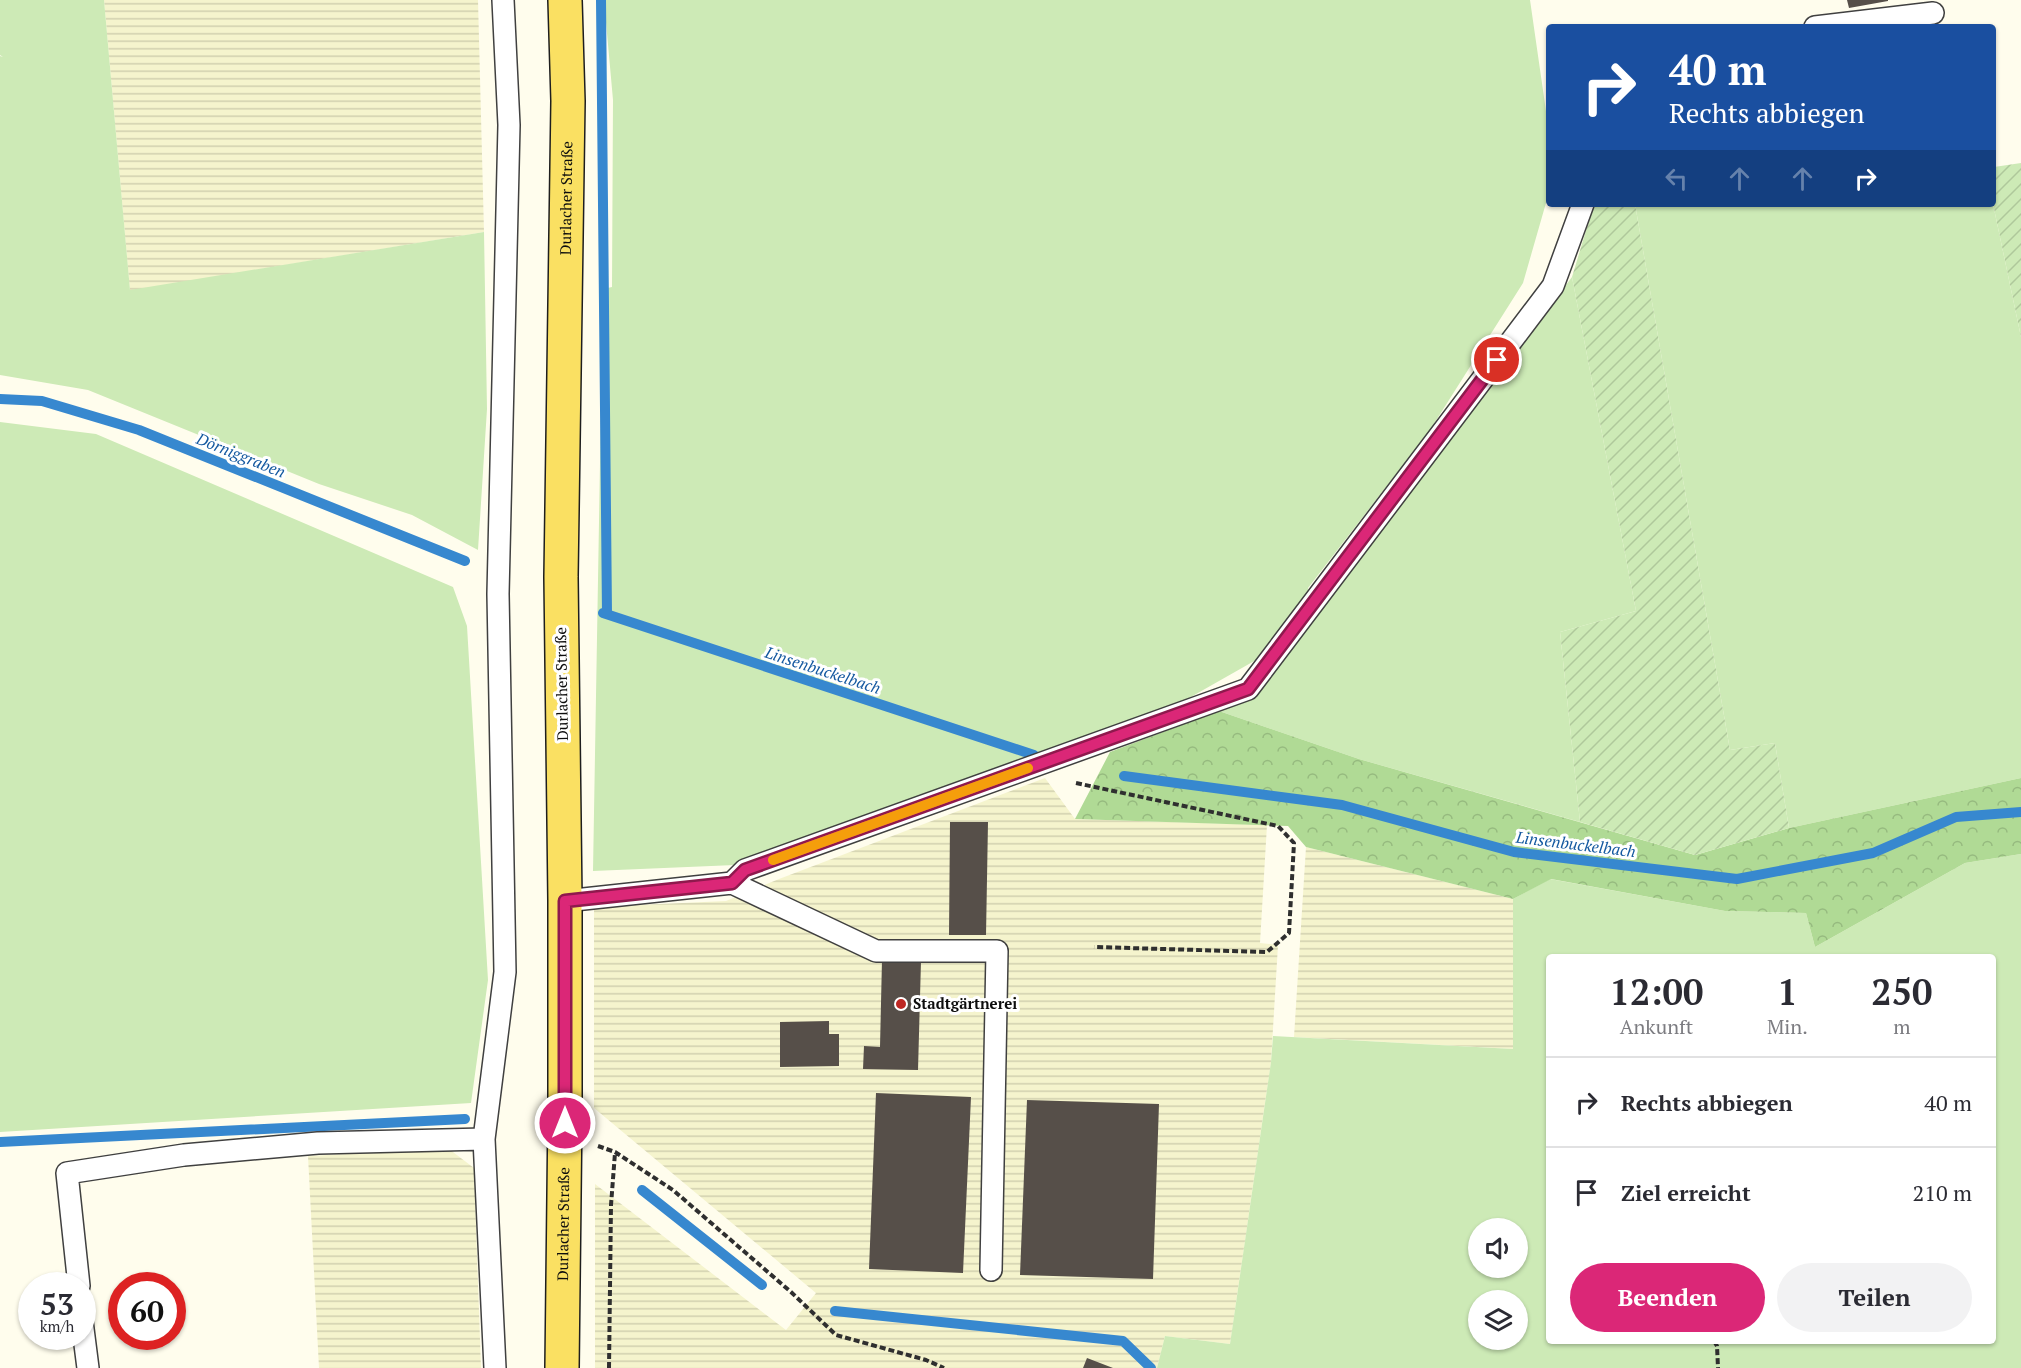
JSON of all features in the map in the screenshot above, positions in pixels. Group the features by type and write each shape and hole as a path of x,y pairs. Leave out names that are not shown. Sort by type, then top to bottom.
{"main road":[{"name":"Durlacher Straße","path":"562,1368 565,901 561,577 568,101 565,0"}],"lane":[{"path":"495,1368 484,1139 505,972 498,594 509,124 503,0"},
{"path":"1840,24 1933,13"},
{"path":"732,883 745,870 1248,689 1553,286 1582,207"},
{"path":"565,901 732,883 876,951 997,951 991,1270"},
{"path":"78,1272 67,1173 184,1155 295,1145 484,1139"},
{"path":"86,1350 88,1368"}],"path":[{"path":"1020,771 1278,826 1294,843 1289,933 1267,952 1094,947"},
{"path":"565,1135 615,1152 673,1190 836,1335 926,1360 944,1368"},
{"path":"609,1368 611,1205 615,1152"},
{"path":"1716,1344 1718,1368"}],"green space":[{"path":"0,0 104,0 130,290 484,232 487,409 478,550 412,515 319,484 88,390 0,375 0,56 3,57 0,55"},
{"path":"104,0 478,0 484,232 130,291"},
{"path":"604,0 1530,0 1546,111 1546,203 1523,283 1430,430 1308,588 1309,594 1256,660 1182,702 735,865 593,871 603,289 612,287 613,100"},
{"path":"2021,163 2021,337 1994,207 1996,207 1996,167"},
{"path":"1593,207 1636,207 1730,750 1775,743 1789,828 1695,855 1580,822 1560,632 1636,611 1572,277"},
{"path":"1636,207 1994,207 2021,337 2021,778 1789,828 1775,743 1730,750"},
{"path":"1572,277 1636,611 1560,632 1580,822 1359,759 1219,711 1256,696"},
{"path":"0,422 96,434 453,587 467,626 488,980 471,1103 0,1132"},
{"path":"1219,711 1359,759 1695,855 1789,828 2021,778 2021,854 1965,863 1815,947 1806,913 1725,911 1551,879 1513,899 1306,847 1288,826 1075,819 1110,752"},
{"path":"1045,778 1075,819 1267,825 1260,943 1278,945 1271,1062 1230,1344 1165,1336 1157,1368 595,1368 595,1184 786,1330 816,1293 594,1108 594,907 726,901"},
{"path":"1306,847 1513,899 1513,1049 1294,1037"},
{"path":"2021,854 2021,1368 1157,1368 1165,1336 1230,1344 1273,1036 1513,1049 1513,899 1550,879 1725,911 1806,913 1815,947 1965,863"},
{"path":"449,1149 474,1168 481,1368 319,1368 308,1156"}],"building":[{"path":"1847,0 1888,0 1888,1 1849,8"},
{"path":"950,822 988,822 986,935 949,935"},
{"name":"Stadtgärtnerei","path":"882,960 921,961 918,1070 863,1069 864,1046 880,1047"},
{"path":"829,1021 829,1034 839,1034 839,1066 780,1067 780,1022"},
{"path":"876,1093 971,1097 963,1273 869,1269"},
{"path":"1027,1100 1159,1104 1153,1279 1020,1275"},
{"path":"1087,1358 1113,1368 1083,1368"}],"waterway":[{"path":"601,0 607,614"},
{"name":"Dörniggraben","path":"0,399 42,401 139,430 465,561"},
{"name":"Linsenbuckelbach","path":"603,613 1034,755"},
{"name":"Linsenbuckelbach","path":"1124,776 1342,805 1514,852 1737,879 1873,853 1956,817 2021,812"},
{"path":"0,1142 465,1119"},
{"path":"642,1190 762,1285"},
{"path":"835,1311 1123,1341 1151,1368"}],"slow traffic":[{"path":"773,860 1028,768"}],"place":[{"name":"Stadtgärtnerei","path":"901,1004"}],"route":[{"path":"565,1123 565,901 732,883 745,870 1248,689 1497,360"}]}
